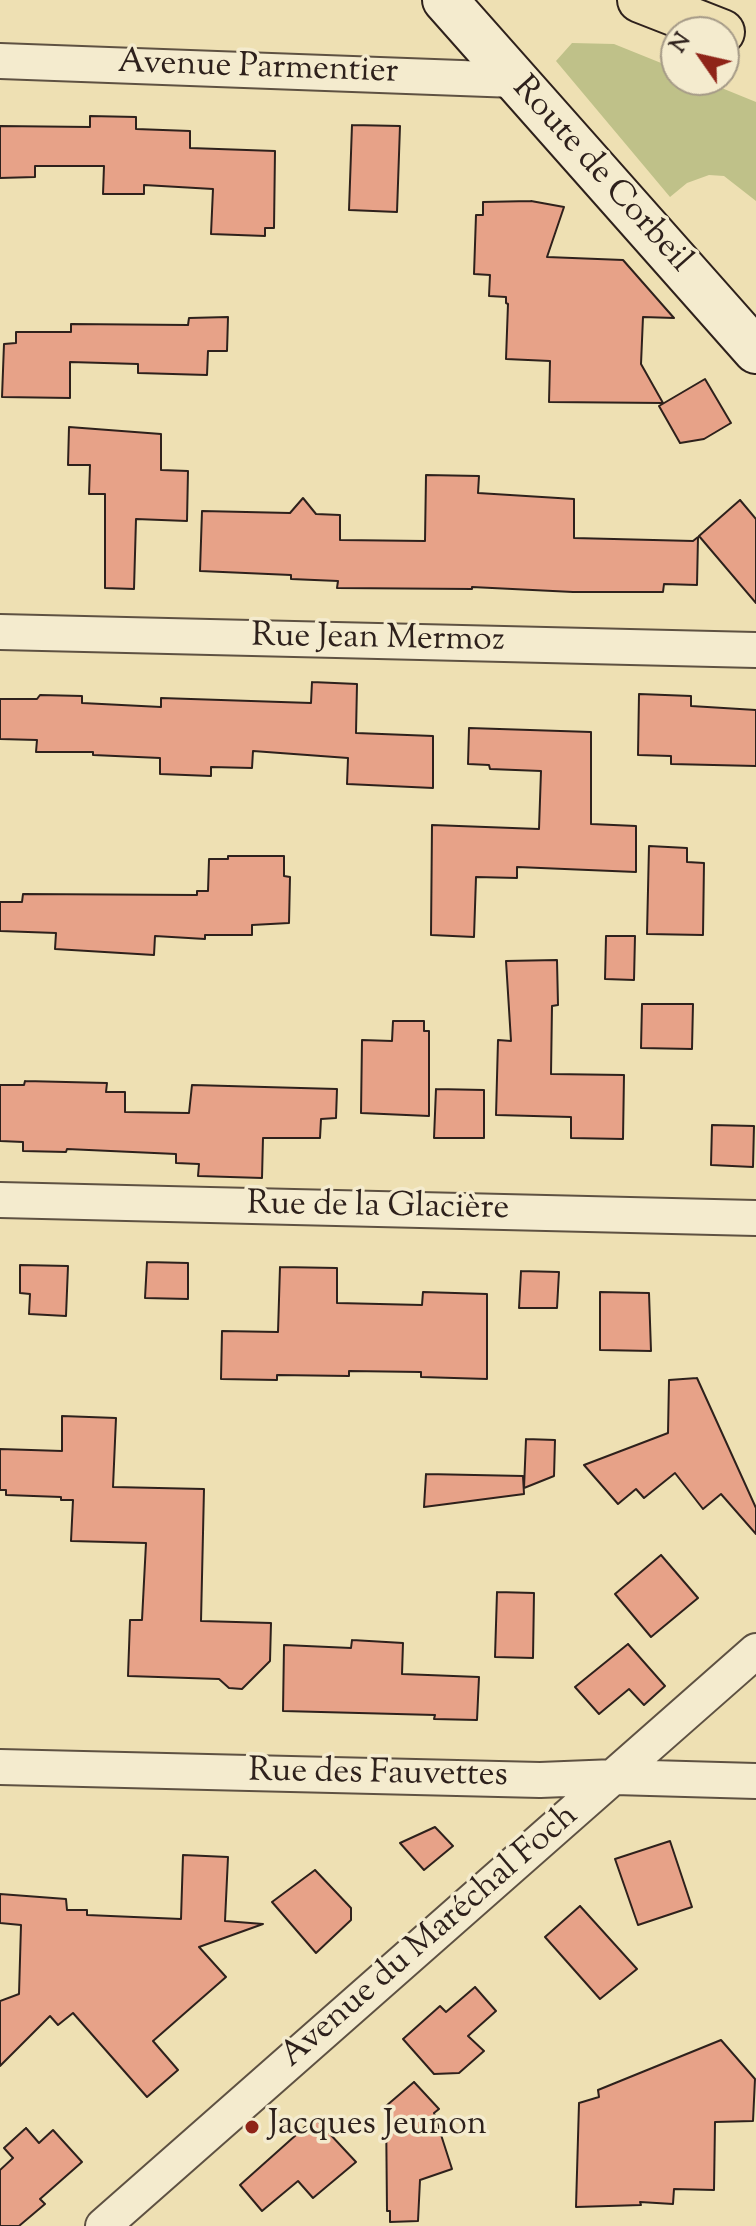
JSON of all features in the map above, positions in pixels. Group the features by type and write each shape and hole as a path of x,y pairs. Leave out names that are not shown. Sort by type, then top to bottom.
{"main road":[{"name":"Route de Corbeil","path":"445,0 756,351"},
{"path":"640,0 682,16"}],"street":[{"name":"Avenue Parmentier","path":"0,61 515,80"},
{"name":"Rue Jean Mermoz","path":"0,632 756,650"},
{"name":"Rue de la Glacière","path":"0,1200 756,1218"},
{"name":"Avenue du Maréchal Foch","path":"103,2226 756,1651"},
{"name":"Rue des Fauvettes","path":"0,1767 540,1780 615,1777 756,1781"}],"green space":[{"path":"572,43 614,44 660,63 660,96 740,95 756,102 756,201 724,176 709,175 687,183 670,197 556,61"}],"building":[{"path":"90,116 136,117 136,129 190,131 190,148 275,151 274,228 265,228 265,236 211,234 213,189 144,185 144,194 103,194 104,166 35,166 35,177 0,178 0,126 90,127"},
{"path":"352,125 400,126 397,212 349,210"},
{"path":"531,201 564,207 547,257 623,260 674,318 643,317 641,364 663,403 549,402 550,361 506,359 506,297 489,296 490,275 474,274 476,215 483,215 483,202"},
{"path":"228,317 227,351 208,351 207,375 138,373 138,364 70,362 70,398 2,397 4,344 16,343 16,332 71,332 71,324 188,325 189,318"},
{"path":"705,379 731,423 704,439 680,443 659,406"},
{"path":"69,427 161,434 161,470 188,471 187,521 136,519 134,589 105,588 105,494 89,494 90,465 68,465"},
{"path":"426,475 479,476 478,493 574,499 574,538 693,541 698,537 697,585 664,584 663,592 472,587 337,588 338,581 291,579 291,575 200,571 202,511 290,513 303,498 316,514 340,515 340,540 425,541"},
{"path":"740,500 756,519 756,603 699,536"},
{"path":"312,682 357,684 356,733 433,736 433,788 347,784 348,758 253,751 252,768 211,767 211,776 160,774 160,758 93,755 93,752 36,752 37,740 0,739 0,699 37,699 40,695 82,696 82,703 161,707 161,698 311,703"},
{"path":"639,694 691,696 691,706 756,710 756,766 671,764 671,756 638,755"},
{"path":"469,728 591,732 591,824 636,826 636,872 517,867 517,878 476,877 474,937 431,935 432,825 539,829 541,771 490,769 489,765 468,764"},
{"path":"649,846 687,848 687,862 704,863 703,935 647,934"},
{"path":"228,856 284,856 284,876 290,877 289,923 252,925 252,935 205,935 205,939 155,936 154,955 55,949 56,933 0,931 0,902 22,902 23,894 197,895 197,891 208,891 209,859 228,859"},
{"path":"606,936 635,936 634,980 605,979"},
{"path":"557,960 558,1005 552,1006 551,1074 624,1075 623,1139 571,1138 571,1117 496,1115 498,1040 511,1041 506,961"},
{"path":"642,1004 693,1004 692,1049 641,1048"},
{"path":"393,1021 424,1021 424,1031 429,1031 429,1116 361,1113 362,1040 392,1041"},
{"path":"25,1081 107,1083 106,1092 125,1092 125,1112 189,1113 192,1085 337,1089 336,1118 321,1119 320,1138 263,1138 262,1178 198,1176 199,1164 176,1163 176,1154 67,1149 66,1152 23,1151 23,1142 0,1141 0,1085 24,1085"},
{"path":"436,1089 484,1090 484,1138 434,1138"},
{"path":"712,1125 754,1126 753,1167 711,1165"},
{"path":"147,1262 188,1263 188,1299 145,1298"},
{"path":"20,1265 68,1266 66,1316 29,1314 30,1294 20,1293"},
{"path":"280,1267 337,1268 337,1303 422,1305 423,1292 487,1294 487,1379 421,1377 421,1372 349,1371 349,1376 277,1375 277,1380 221,1379 222,1331 278,1332"},
{"path":"521,1271 559,1272 557,1308 519,1308"},
{"path":"600,1292 649,1293 651,1351 600,1350"},
{"path":"697,1378 756,1508 756,1534 721,1494 703,1509 675,1473 644,1498 636,1489 618,1504 584,1465 668,1433 669,1380"},
{"path":"62,1416 116,1418 113,1487 204,1489 201,1621 271,1623 270,1661 242,1689 229,1688 219,1679 128,1676 130,1620 142,1620 146,1543 71,1541 73,1500 6,1495 6,1490 0,1490 0,1449 62,1451"},
{"path":"526,1439 555,1440 554,1476 524,1488"},
{"path":"426,1474 523,1476 524,1494 424,1507"},
{"path":"661,1555 698,1598 651,1637 615,1594"},
{"path":"497,1592 534,1593 533,1658 495,1657"},
{"path":"352,1640 403,1643 402,1674 479,1677 477,1720 434,1719 435,1715 283,1711 284,1645 351,1648"},
{"path":"628,1644 665,1686 644,1705 629,1689 599,1714 575,1687"},
{"path":"435,1827 453,1846 424,1870 400,1843"},
{"path":"670,1841 692,1907 638,1925 615,1859"},
{"path":"183,1855 228,1857 225,1921 263,1924 199,1947 226,1977 153,2041 178,2070 147,2097 73,2013 58,2025 50,2016 0,2066 0,2001 19,1994 21,1925 0,1923 0,1894 66,1899 67,1910 87,1910 87,1915 181,1919"},
{"path":"315,1870 351,1908 351,1920 316,1953 272,1902"},
{"path":"580,1906 637,1969 600,1999 545,1937"},
{"path":"475,1987 496,2011 468,2036 484,2051 459,2073 434,2074 403,2039 440,2006 446,2012"},
{"path":"721,2040 755,2079 753,2121 715,2122 714,2190 674,2189 673,2204 640,2202 641,2205 576,2207 579,2103 599,2097 598,2090"},
{"path":"414,2082 439,2109 434,2113 452,2169 420,2180 418,2221 390,2222 390,2211 387,2211 386,2106"},
{"path":"315,2118 356,2162 313,2198 298,2181 262,2211 240,2185"},
{"path":"26,2128 39,2143 53,2130 82,2162 40,2199 45,2204 19,2226 0,2226 0,2170 13,2158 4,2148"}],"place":[{"name":"Jacques Jeunon","path":"252,2127"}]}
